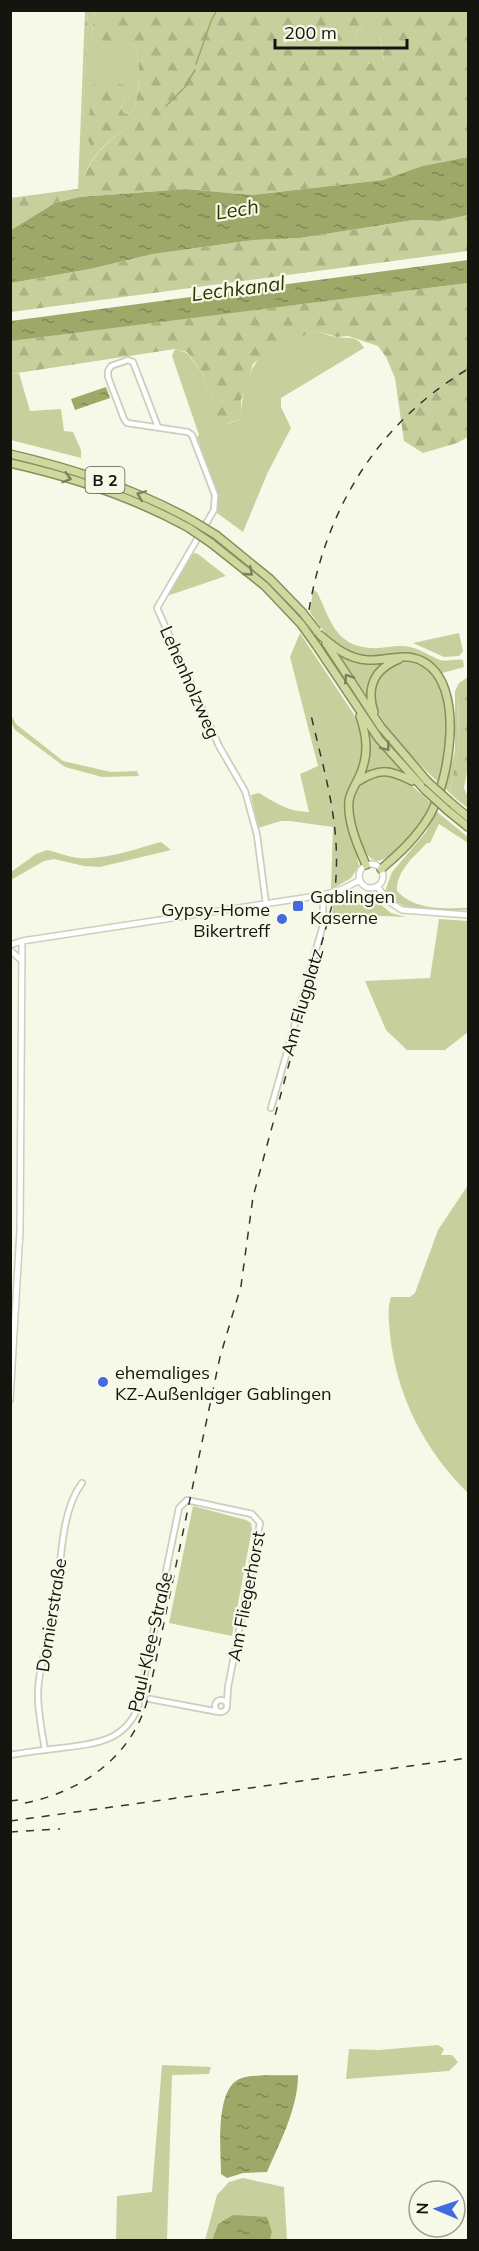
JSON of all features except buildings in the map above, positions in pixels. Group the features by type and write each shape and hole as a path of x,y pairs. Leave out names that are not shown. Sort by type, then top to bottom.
{"highway":[{"name":"B 2","path":"10,454 105,480 160,503 216,536 270,579 302,612 396,747 427,781 468,817"},
{"name":"B 2","path":"10,463 58,475 116,494 158,512 189,528 211,543 265,586 301,624 386,747 418,784 468,827"},
{"path":"318,633 332,645 353,657 369,660 404,658 426,663 436,675 443,689 449,720 447,761 438,797 417,835 381,869"},
{"path":"376,720 371,701 372,682 383,667 404,658"},
{"path":"358,708 366,738 367,752 363,768 351,794 350,812 366,865"},
{"path":"357,782 375,772 389,771 418,784"}],"street":[{"name":"Lehenholzweg","path":"158,428 133,362 128,360 111,366 108,377 127,423 158,428 188,432 192,435 215,495 213,514 166,589 157,608 219,746 245,791 252,811 266,904"},
{"path":"375,864 381,869 382,878 376,886 367,887 360,880 360,871 366,865 375,864"},
{"path":"10,941 20,942 323,895 343,889 360,880"},
{"path":"376,886 388,901 402,910 468,915"},
{"name":"Am Flugplatz","path":"271,1108 323,925 323,895"},
{"path":"20,942 10,947 23,963"},
{"path":"10,1400 20,1231 23,963 20,942"},
{"name":"Dornierstraße","path":"45,1750 39,1710 39,1685 56,1606 62,1541 75,1492 82,1483"},
{"name":"Am Fliegerhorst","path":"179,1508 184,1501 189,1499 252,1514 260,1522 228,1687 227,1704"},
{"name":"Paul-Klee-Straße","path":"10,1755 100,1743 123,1730 135,1715 179,1508"},
{"name":"Am Fliegerhorst","path":"217,1701 224,1696 228,1687"},
{"path":"150,1699 196,1708 219,1712 226,1710 227,1704 222,1700 206,1707 196,1708"},
{"path":"217,1701 215,1708 219,1712"}],"green space":[{"path":"85,11 88,11 81,177 84,177 94,158 107,143 141,119 138,115 107,136 101,137 92,147 86,137 88,133 97,134 98,131 89,117 93,85 100,81 124,85 126,91 121,108 125,114 132,113 138,89 139,71 136,46 91,39 95,11 363,11 363,22 356,34 367,64 384,60 380,36 380,11 468,11 468,157 422,166 383,180 252,195 186,189 79,197 55,203 11,230 10,198 78,189"},
{"path":"88,11 95,11 91,38 136,46 139,80 132,113 125,114 121,108 126,91 97,134 86,137 92,146 101,137 138,115 142,119 107,143 94,158 84,177 81,177 81,163"},
{"path":"363,11 380,11 380,36 384,61 366,64 356,34 363,22"},
{"path":"468,215 468,251 11,312 11,283 90,269 153,254 254,240 300,238 414,220 440,221"},
{"path":"468,283 468,437 457,443 423,453 404,441 395,378 386,357 378,346 348,336 337,337 317,331 278,344 253,364 241,400 241,419 226,424 219,437 213,429 213,399 203,374 187,352 175,349 11,374 10,341"},
{"path":"317,331 332,336 356,339 364,348 281,398 281,407 291,428 268,472 243,532 217,513 218,495 172,356 175,349 187,353 203,374 213,399 213,429 241,419 248,376 267,351 282,342"},
{"path":"19,373 30,411 61,409 64,431 73,432 81,450 81,458 11,440 10,374"},
{"path":"194,553 226,576 164,597 184,564"},
{"path":"313,590 317,592 330,621 342,637 350,642 372,648 410,647 440,660 463,660 464,667 442,673 424,658 416,655 364,657 345,651 336,645 310,612"},
{"path":"300,633 353,713 360,728 362,757 345,799 359,866 351,878 331,890 333,827 281,821 258,828 251,795 259,793 289,809 309,812 300,774 318,766 290,657"},
{"path":"459,633 463,651 459,656 444,657 413,643"},
{"path":"337,652 344,656 391,659 373,676 369,686 369,699"},
{"path":"403,662 420,666 433,676 440,691 445,710 446,730 439,783 388,729 375,704 373,691 381,673"},
{"path":"468,677 468,702 467,683 458,688 459,748 450,789 456,799 445,788 455,751 455,691 459,683"},
{"path":"462,683 467,683 468,766 464,788 468,797 468,808 456,799 450,789 459,748 458,688"},
{"path":"11,715 16,724 63,761 111,772 137,771 139,776 102,777 65,767 15,730 11,722"},
{"path":"366,728 402,772 381,768 363,774"},
{"path":"388,773 408,782 431,803 409,839 393,854 376,861 368,856 357,835 353,809 354,796 358,786 365,779"},
{"path":"436,811 468,837 468,843 439,824 430,843 427,843 412,859 399,877 397,891 421,905 468,908 468,910 412,909 393,899 385,891 392,872 426,832"},
{"path":"161,842 171,850 100,867 54,859 44,861 11,880 11,872 36,854 47,850 89,858 120,853"},
{"path":"362,893 372,897 391,913 406,917 332,914 334,900"},
{"path":"439,919 468,921 468,1032 445,1050 407,1050 386,1030 365,981 430,978"},
{"path":"468,1185 468,1493 453,1477 426,1440 406,1400 393,1357 389,1306 391,1297 410,1297 415,1293 438,1230"},
{"path":"193,1506 251,1523 252,1529 232,1636 169,1623"},
{"path":"438,2045 444,2049 441,2055 452,2055 458,2062 449,2071 346,2079 349,2049 379,2050"},
{"path":"162,2065 211,2067 209,2074 172,2075 167,2240 116,2240 117,2196 152,2192"},
{"path":"243,2178 284,2187 287,2240 270,2240 272,2232 218,2224 212,2240 205,2240 217,2195 229,2182"}],"water":[{"name":"Lech","path":"468,157 468,215 440,221 414,220 300,238 254,240 153,254 90,269 11,283 11,230 55,203 79,197 186,189 252,195 383,180 422,166"},
{"path":"468,260 468,283 11,341 11,321"},
{"path":"106,387 110,398 75,410 71,399"},
{"path":"298,2075 292,2112 267,2172 243,2173 227,2178 221,2174 221,2120 227,2093 233,2083 247,2077"},
{"path":"233,2215 267,2217 272,2232 270,2240 212,2240 218,2224"}],"waterway":[{"path":"196,64 217,10"},
{"path":"166,106 185,87 195,70"}],"railway":[{"path":"309,610 328,537 343,503 361,472 383,442 408,415 436,391 468,369"},
{"path":"25,1803 66,1790 102,1768 130,1738 148,1698 220,1357 241,1286 253,1197 334,898 335,827 311,715"},
{"path":"10,1821 468,1758"},
{"path":"10,1801 18,1800"},
{"path":"10,1832 60,1829"}],"place":[{"name":"Gablingen Kaserne","path":"298,906"},
{"name":"Gypsy-Home Bikertreff","path":"282,919"},
{"name":"ehemaliges KZ-Außenlager Gablingen","path":"103,1382"}],"water label":[{"name":"Lechkanal","path":"238,288"}]}
